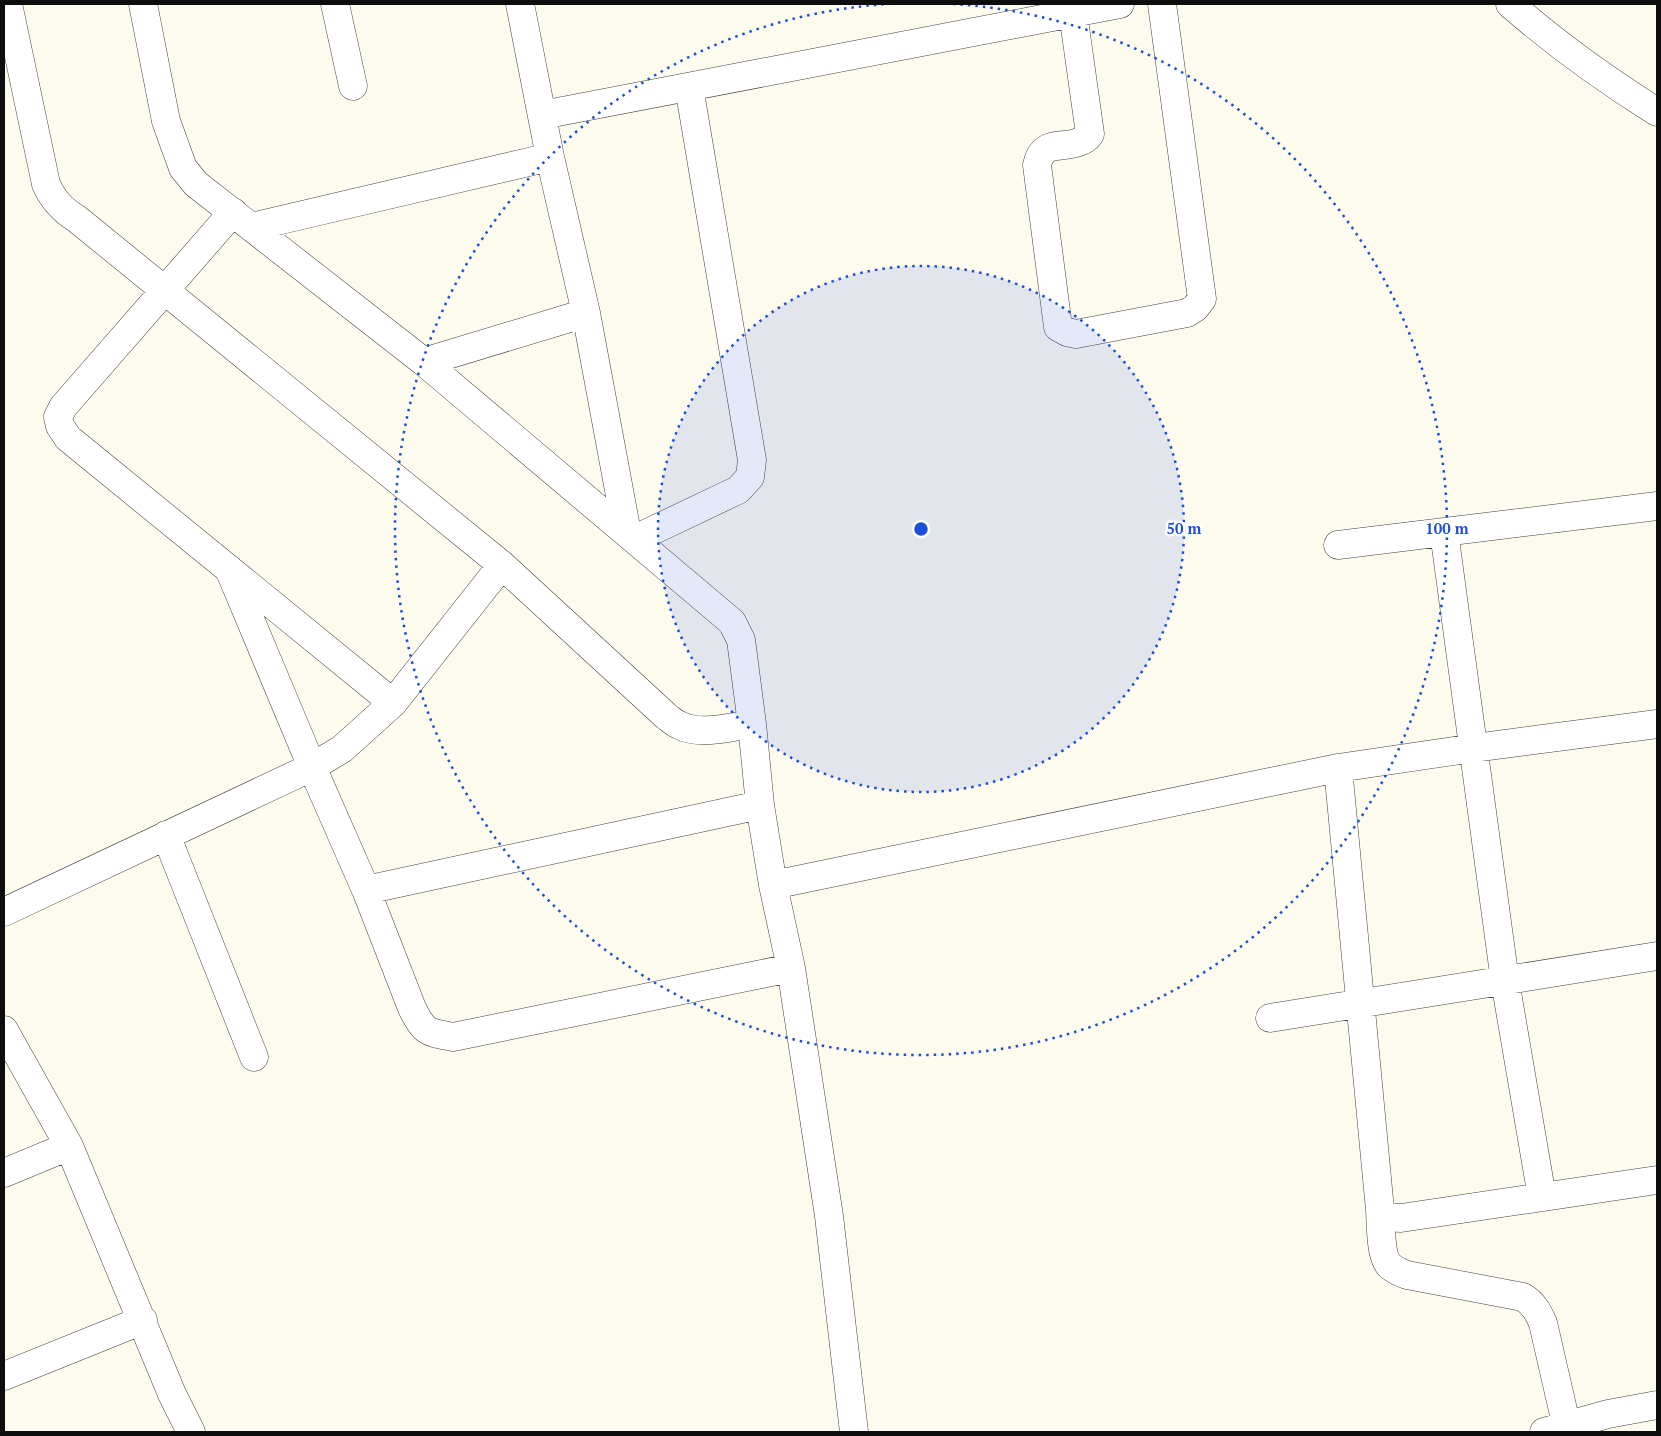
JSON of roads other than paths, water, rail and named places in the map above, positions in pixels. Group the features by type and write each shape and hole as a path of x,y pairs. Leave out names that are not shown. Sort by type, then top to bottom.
{"street":[{"path":"8,4 40,163 52,198 66,213 77,219 502,565 678,725 690,729 708,730 752,724"},
{"path":"143,4 166,121 183,168 196,184 424,362 732,622 741,640 760,805 773,885 791,968 829,1216 854,1432"},
{"path":"335,4 353,86"},
{"path":"520,4 550,157 586,313 631,536"},
{"path":"542,115 1120,4"},
{"path":"1073,13 1090,134 1080,142 1045,149 1039,156 1037,165 1058,327 1076,334 1187,313 1202,300 1162,4"},
{"path":"1510,4 1614,85 1657,112"},
{"path":"631,536 731,494 738,490 750,477 752,460 689,87"},
{"path":"393,703 68,438 60,426 58,417 64,407 165,291 242,220 550,157"},
{"path":"424,362 586,313"},
{"path":"1338,545 1657,506"},
{"path":"1444,532 1505,980 1542,1197"},
{"path":"4,912 312,766 342,749 393,703 502,565"},
{"path":"229,569 366,890 420,1026 432,1033 453,1037 791,968"},
{"path":"773,885 1338,768 1657,724"},
{"path":"1338,768 1382,1244 1388,1264 1397,1271 1407,1275 1523,1297 1532,1302 1543,1323 1560,1430 1608,1414 1657,1405"},
{"path":"366,890 760,805"},
{"path":"166,835 254,1057"},
{"path":"1270,1018 1657,956"},
{"path":"4,1030 70,1146 172,1394 191,1432"},
{"path":"4,1173 70,1146"},
{"path":"1380,1210 1387,1217 1401,1218 1657,1180"},
{"path":"4,1376 143,1320"}]}
